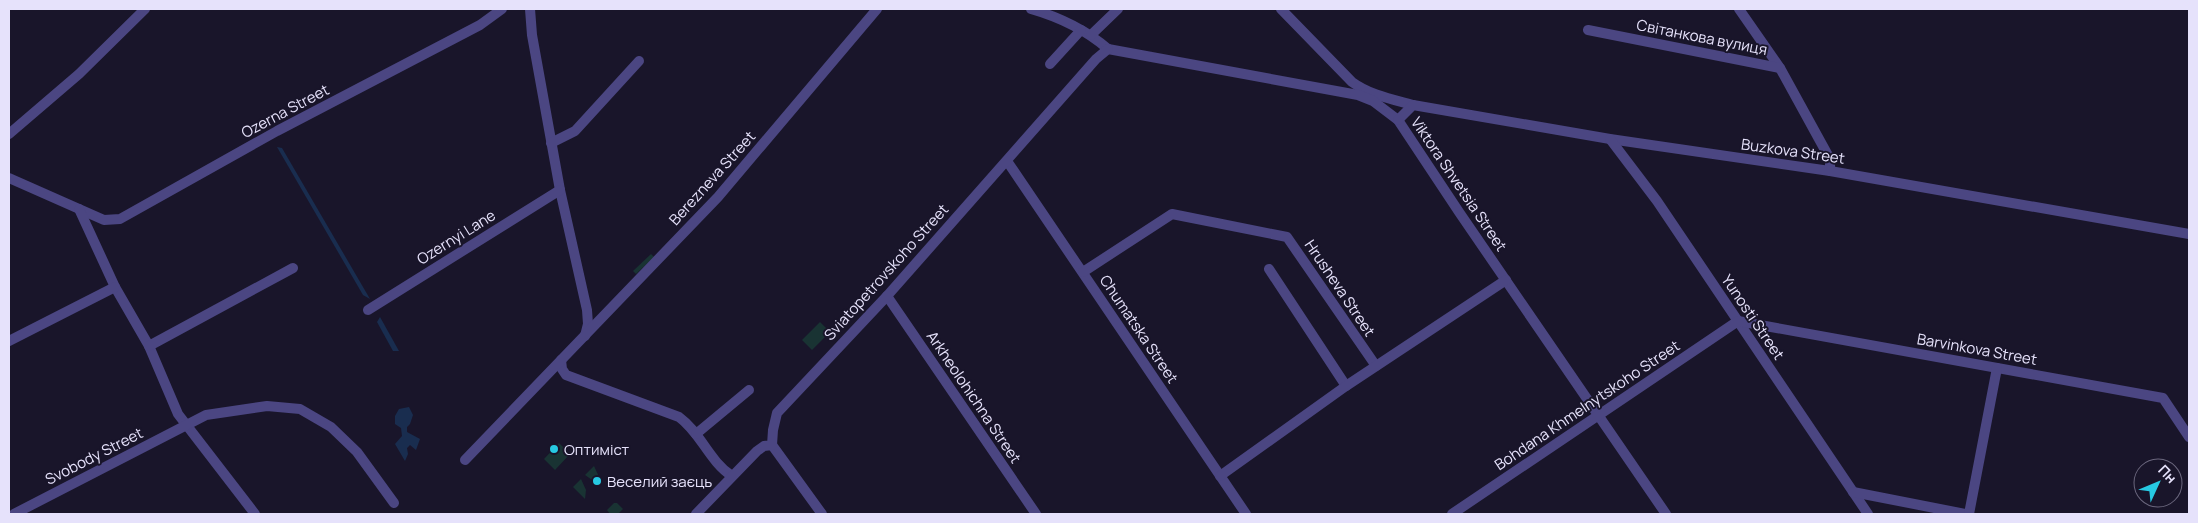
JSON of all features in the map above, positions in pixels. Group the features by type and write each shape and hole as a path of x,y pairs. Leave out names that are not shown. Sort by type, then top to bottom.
{"street":[{"path":"9,134 79,74 142,9"},
{"name":"Ozerna Street","path":"9,178 104,220 120,219 277,131 480,25 502,9"},
{"path":"530,9 532,35 551,143 587,310 588,324 585,336"},
{"name":"Berezneva Street","path":"465,460 718,197 877,9"},
{"path":"1031,9 1047,13 1091,35 1108,49"},
{"path":"1091,35 1118,9"},
{"name":"Buzkova Street","path":"1281,9 1356,85 1379,96 1413,105 1610,139 1830,171 2189,234"},
{"path":"1739,9 1780,68 1830,159 1830,171"},
{"path":"1050,64 1081,30"},
{"name":"Світанкова вулиця","path":"1588,30 1780,68"},
{"name":"Viktora Shvetsia Street","path":"1108,49 1358,96 1373,101 1398,120 1666,514"},
{"name":"Sviatopetrovskoho Street","path":"772,445 772,430 777,413 888,296 1096,59 1108,49"},
{"path":"551,143 575,130 639,61"},
{"path":"1398,120 1413,105"},
{"name":"Yunosti Street","path":"1610,139 1657,201 1868,514"},
{"name":"Chumatska Street","path":"1007,160 1246,514"},
{"name":"Ozernyi Lane","path":"368,310 560,190"},
{"path":"79,209 116,288 149,346 178,414 255,514"},
{"name":"Hrusheva Street","path":"1082,272 1172,214 1287,237 1376,366"},
{"path":"149,346 293,268"},
{"path":"1270,269 1346,386"},
{"path":"1220,476 1346,386 1506,280"},
{"path":"9,341 116,288"},
{"name":"Arkheolohichna Street","path":"888,296 1036,514"},
{"name":"Barvinkova Street","path":"1738,321 2163,398 2189,437"},
{"name":"Bohdana Khmelnytskoho Street","path":"1452,514 1738,321"},
{"path":"561,360 562,369 566,375 679,417 689,424 717,465 732,476"},
{"path":"1853,492 1967,514 1997,368"},
{"path":"696,434 749,390"},
{"name":"Svobody Street","path":"14,514 189,426 206,415 267,406 300,409 331,427 357,452 394,503"},
{"path":"696,514 757,451 764,446 772,445 822,514"}],"green space":[{"path":"651,254 654,257 636,274 633,271"},
{"path":"820,322 830,332 812,350 802,340"},
{"path":"559,443 570,454 555,470 544,459"},
{"path":"594,466 600,479 598,484 585,475"},
{"path":"581,479 586,490 585,499 573,487"},
{"path":"614,503 617,503 623,509 618,514 610,514 607,510"}],"water":[{"path":"277,147 282,148 370,299 363,295"},
{"path":"380,317 399,351 393,351 377,322"},
{"path":"409,407 413,415 407,427 407,432 420,439 416,450 410,445 407,448 408,454 405,461 395,444 402,436 401,428 395,424 395,416 399,409"}],"place":[{"name":"Оптиміст","path":"554,449"},
{"name":"Веселий заєць","path":"597,481"}]}
